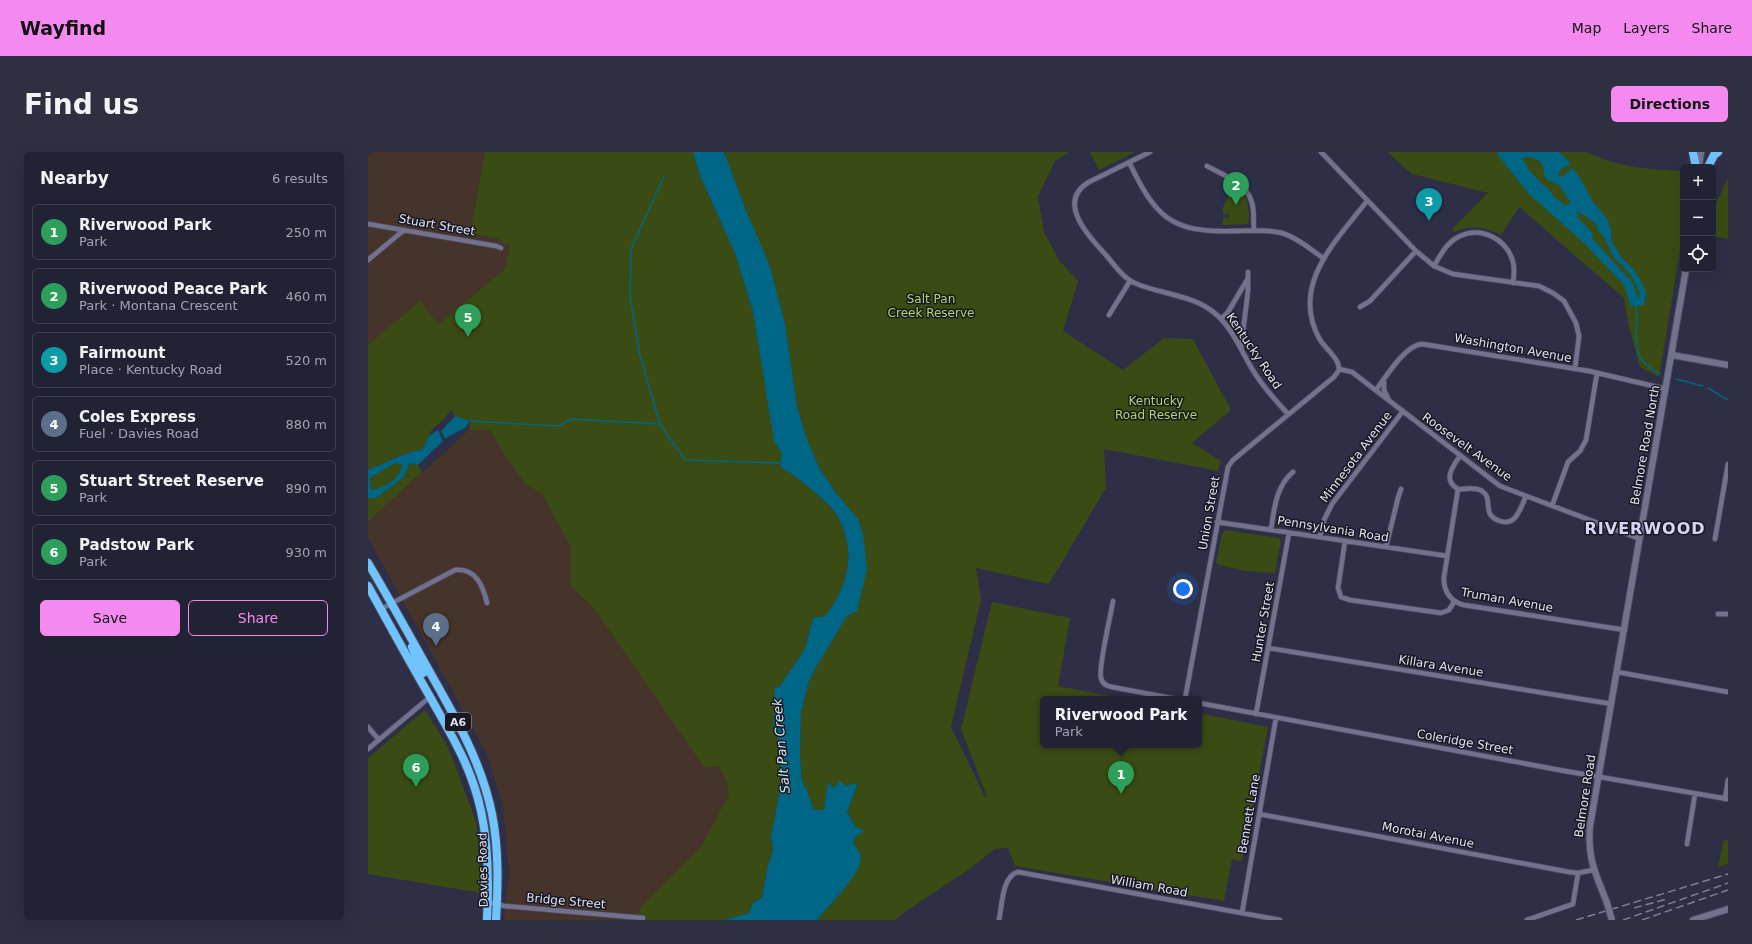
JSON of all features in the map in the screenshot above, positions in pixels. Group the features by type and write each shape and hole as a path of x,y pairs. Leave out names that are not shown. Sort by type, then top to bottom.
{"highway":[{"path":"1693,152 1696,164"},
{"path":"1710,164 1714,155 1718,152"},
{"name":"Davies Road","path":"368,563 392,603 465,737 485,784 492,814 498,865 496,920"},
{"name":"Davies Road","path":"368,586 450,730 461,753 479,801 488,854 487,920"},
{"path":"412,640 412,647 417,661 431,689 430,697"}],"main road":[{"path":"1698,164 1701,152"},
{"path":"1709,164 1712,152"},
{"name":"Belmore Road North","path":"1618,672 1686,272"},
{"path":"1672,355 1728,364"},
{"name":"Belmore Road","path":"1612,920 1607,903 1593,870 1590,855 1589,834 1618,672"},
{"path":"1693,920 1728,908"}],"street":[{"name":"Kentucky Road","path":"1150,152 1086,184 1078,193 1075,204 1077,215 1088,235 1130,281 1196,301 1210,309 1221,319 1241,348 1255,373 1288,414"},
{"path":"1321,152 1367,201 1434,266 1453,274 1539,286 1553,293 1564,301 1576,323 1579,336 1575,369"},
{"path":"1129,162 1150,201 1170,220 1209,232 1273,232 1288,236 1300,242 1323,258"},
{"path":"1207,166 1238,184 1250,196 1253,206 1254,231"},
{"path":"1339,369 1339,364 1326,349 1317,335 1313,323 1310,310 1312,284 1323,258 1367,201"},
{"name":"Stuart Street","path":"368,224 501,248"},
{"path":"368,260 404,230"},
{"path":"1434,266 1444,250 1455,239 1467,233 1484,234 1497,239 1508,250 1514,266 1513,283"},
{"path":"1360,308 1370,301 1416,250"},
{"path":"1241,348 1248,291 1248,272"},
{"path":"1221,319 1228,312 1247,280"},
{"path":"1109,315 1130,281"},
{"name":"Washington Avenue","path":"1376,390 1409,349 1418,344 1575,369 1666,389"},
{"name":"Union Street","path":"1186,696 1226,471 1230,464 1334,377 1339,369"},
{"name":"Roosevelt Avenue","path":"1339,369 1352,372 1500,486 1640,539"},
{"path":"1552,506 1568,462 1580,451 1586,440 1597,373"},
{"path":"1384,379 1384,390 1390,402"},
{"name":"Minnesota Avenue","path":"1320,537 1324,520 1332,504 1402,411"},
{"path":"1460,456 1449,474 1450,482 1458,489 1473,488 1484,493 1487,497 1490,514 1496,520 1504,522 1513,520 1526,496"},
{"path":"1715,539 1728,464"},
{"path":"1271,530 1277,498 1285,480 1294,472"},
{"path":"1386,547 1401,489"},
{"name":"Truman Avenue","path":"1458,489 1447,556 1444,585 1447,593 1454,602 1464,605 1625,630"},
{"name":"Pennsylvania Road","path":"1217,522 1447,556"},
{"name":"Hunter Street","path":"1256,714 1289,533"},
{"path":"1345,541 1338,588 1339,594 1342,597 1350,600 1441,613 1449,610 1454,602"},
{"path":"381,609 449,572 462,569 468,571 477,578 484,592 487,603"},
{"path":"1113,601 1101,668 1102,681 1104,684 1112,687 1160,696"},
{"path":"1718,614 1728,614"},
{"name":"Killara Avenue","path":"1268,648 1612,704"},
{"path":"1618,672 1728,692"},
{"path":"368,749 430,697"},
{"name":"Coleridge Street","path":"1202,704 1726,799"},
{"name":"Bennett Lane","path":"1242,913 1276,718"},
{"path":"368,727 379,740"},
{"path":"1726,799 1728,780"},
{"path":"1687,844 1696,794"},
{"name":"Morotai Avenue","path":"1259,814 1578,873 1593,870"},
{"name":"William Road","path":"999,920 1006,882 1010,876 1015,873 1024,873 1278,920"},
{"path":"1527,920 1573,904 1578,873"},
{"name":"Bridge Street","path":"488,902 497,905 643,918"}],"shaded area":[{"path":"368,152 485,152 470,233 497,238 503,243 511,245 505,269 438,324 420,302 368,345"},
{"path":"469,430 490,430 502,451 525,484 542,494 571,547 571,587 594,608 718,765 726,780 729,794 701,847 640,908 634,920 504,920 509,873 503,805 486,752 368,538 368,522"}],"green space":[{"path":"485,152 693,152 700,176 735,253 753,312 774,440 782,454 780,466 806,485 831,507 842,524 848,551 848,565 840,591 825,616 813,618 805,649 779,687 774,689 775,705 773,726 778,739 779,762 783,772 771,837 773,850 768,865 762,897 752,904 749,913 724,920 634,920 640,908 701,847 729,794 726,780 718,766 704,767 594,608 571,587 571,547 542,494 525,484 502,451 490,430 469,430 470,421 455,416 451,410 431,431 423,449 405,454 368,470 368,345 420,301 438,324 505,269 510,245 503,243 497,238 470,233"},
{"path":"724,152 1070,152 1055,161 1038,196 1044,232 1059,260 1078,281 1063,331 1123,370 1164,338 1193,339 1231,410 1192,443 1221,461 1218,471 1104,449 1106,488 1049,584 976,568 981,599 951,727 984,795 988,799 961,729 992,602 1070,618 1058,686 1110,696 1040,696 1040,748 1202,748 1202,714 1268,727 1242,861 1232,859 1224,901 1015,866 1008,848 995,849 968,870 902,914 896,920 817,920 855,874 853,844 856,836 856,827 847,812 858,784 834,788 828,782 824,810 814,810 802,781 800,757 801,713 808,684 815,669 847,616 858,519 836,493 819,467 806,437 797,406 785,324 770,267"},
{"path":"1090,152 1135,152 1099,170"},
{"path":"1387,152 1586,152 1621,164 1680,171 1680,251 1659,377 1640,367 1629,327 1624,298 1519,207 1501,235 1484,228 1473,227 1455,232 1452,229 1488,193 1412,174"},
{"path":"1728,178 1728,239 1716,237 1716,204"},
{"path":"1235,185 1243,192 1247,200 1249,221 1247,224 1223,225 1223,218 1229,218 1229,214 1223,214 1223,207"},
{"path":"395,463 403,465 401,471 395,479 387,485 371,490 370,478"},
{"path":"410,463 418,465 422,472 368,522 368,498 376,498 403,478"},
{"path":"1226,530 1279,538 1281,541 1275,573 1245,571 1216,564 1222,533"},
{"path":"425,710 448,747 474,816 477,827 481,893 368,874 368,758"},
{"path":"1724,839 1728,840 1728,864 1718,867"}],"water":[{"name":"Salt Pan Creek","path":"693,152 724,152 746,210 770,266 785,324 797,406 806,437 819,467 836,493 858,519 863,534 867,569 857,611 847,616 815,669 808,684 801,713 800,757 802,781 814,810 824,810 828,782 834,788 840,781 846,786 858,783 847,812 856,827 864,831 856,836 853,844 858,850 861,860 853,877 817,920 724,920 749,913 752,904 762,897 768,865 773,850 771,837 783,773 779,762 778,739 773,726 775,705 774,688 779,687 805,649 813,618 825,616 834,604 845,578 848,565 848,552 842,525 833,509 806,485 780,466 782,454 774,441 753,312 735,253 700,176"},
{"path":"1497,152 1559,152 1565,157 1571,164 1560,170 1558,174 1560,177 1573,168 1594,203 1608,220 1611,231 1611,240 1622,258 1634,270 1646,292 1644,305 1631,306 1624,285 1585,244 1529,194","holes":["1529,157 1539,160 1546,179 1559,185 1571,203 1565,205 1554,197 1548,188 1545,187 1530,171 1522,158","1576,212 1584,215 1597,225 1598,231 1604,237 1613,256 1631,275 1640,293 1638,299 1632,282 1592,238 1593,233 1579,219"]},
{"path":"455,416 470,421 466,427 445,439 441,431"},
{"path":"438,430 443,441 418,465 410,463 403,478 376,498 368,498 368,470 405,454 423,449 429,436","holes":["395,463 403,465 395,479 382,487 371,490 370,478"]}],"waterway":[{"path":"664,176 631,249 630,298 640,356 660,424 685,460 782,463"},
{"path":"1636,305 1636,344 1638,353 1649,367 1660,374"},
{"path":"1676,379 1703,386"},
{"path":"1708,388 1728,400"},
{"path":"470,421 558,426 572,419 660,424"}],"railway":[{"path":"1576,920 1728,874"},
{"path":"1623,920 1728,883"},
{"path":"1642,920 1728,890"},
{"path":"1634,908 1667,899"}],"place":[{"name":"Riverwood Peace Park","path":"1236,205"},
{"name":"Fairmount","path":"1429,221"},
{"name":"Stuart Street Reserve","path":"468,337"},
{"name":"Coles Express","path":"436,646"},
{"name":"Padstow Park","path":"416,787"},
{"name":"Riverwood Park","path":"1121,794"}],"district":[{"name":"RIVERWOOD","path":"1645,528"}],"park label":[{"name":"Salt Pan Creek Reserve","path":"931,306"},
{"name":"Kentucky Road Reserve","path":"1156,408"}]}
